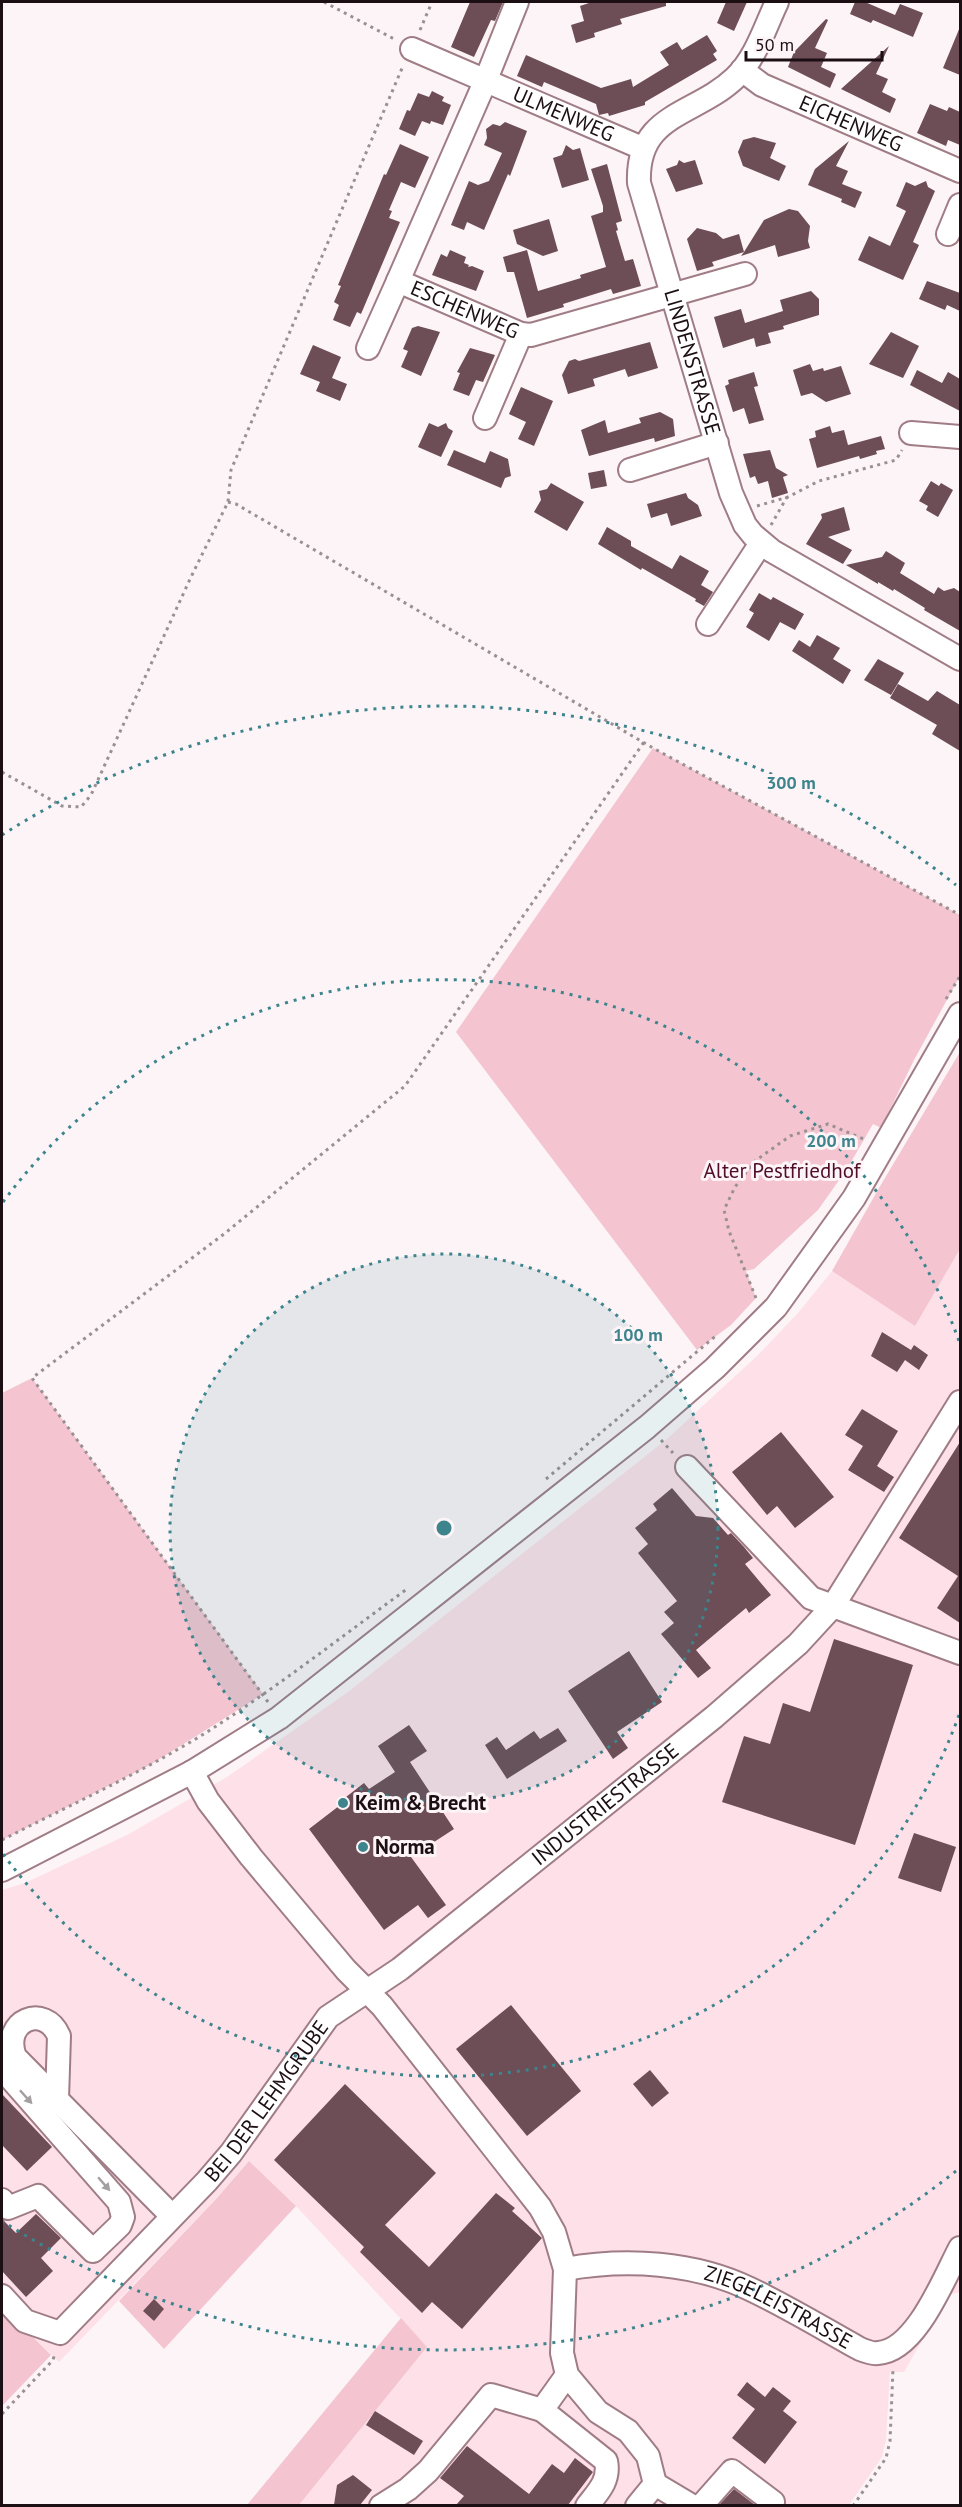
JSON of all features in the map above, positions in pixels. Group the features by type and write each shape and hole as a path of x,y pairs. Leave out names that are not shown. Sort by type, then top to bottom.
{"street":[{"name":"ULMENWEG","path":"485,82 517,2"},
{"path":"642,148 658,128 724,86 742,70 756,48 777,2"},
{"name":"ULMENWEG","path":"412,49 642,148"},
{"name":"EICHENWEG","path":"742,70 762,85 960,171"},
{"name":"ESCHENWEG","path":"485,82 398,281 521,334 541,334 745,274"},
{"name":"LINDENSTRASSE","path":"642,148 639,160 639,183 738,512 761,543 789,562 960,659"},
{"path":"948,234 960,205"},
{"path":"368,348 398,281"},
{"path":"485,418 521,334"},
{"path":"912,433 960,437"},
{"path":"630,470 717,443"},
{"path":"708,624 761,543"},
{"path":"2,1870 192,1772 279,1718 647,1427 715,1368 776,1307 854,1198 952,1015"},
{"name":"INDUSTRIESTRASSE","path":"366,1991 400,1969 714,1717 798,1644 833,1606 960,1402"},
{"path":"687,1467 811,1598 960,1653"},
{"path":"192,1772 208,1801 251,1857 366,1991 382,2006 540,2206 554,2232 565,2270 562,2353 567,2375 598,2412 628,2431 648,2456 655,2484 692,2505"},
{"name":"BEI DER LEHMGRUBE","path":"60,2333 231,2153 328,2017 366,1991"},
{"path":"2,2200 8,2208 38,2196 93,2251 120,2225 123,2217 119,2202 12,2080 5,2067 15,2027 25,2021 46,2020 55,2026 59,2036 57,2098"},
{"path":"11,2046 15,2057 172,2216"},
{"path":"893,2349 909,2338 954,2275 960,2248"},
{"name":"ZIEGELEISTRASSE","path":"565,2270 596,2264 640,2264 678,2267 714,2275 759,2293 860,2349 878,2354 893,2349"},
{"path":"2,2296 25,2321 60,2333"},
{"path":"542,2410 567,2375"},
{"path":"381,2505 408,2488 428,2471 491,2395 542,2410 606,2460 608,2470 606,2480 588,2505"},
{"path":"701,2505 732,2471 773,2502"},
{"path":"637,2505 655,2484"}],"path":[{"path":"324,2 378,28"},
{"path":"426,14 432,2"},
{"path":"2,772 62,806 81,807 91,795 228,502 231,470 402,70"},
{"path":"738,512 788,497 819,481 896,460 912,433"},
{"path":"761,543 788,497"},
{"path":"228,502 236,504 644,742 960,915"},
{"path":"279,1718 32,1378 224,1234 405,1086 644,742"},
{"path":"952,1015 960,976"},
{"path":"756,1298 729,1232 724,1210 735,1187 755,1161 790,1136 828,1124 873,1143"},
{"path":"750,1304 763,1289"},
{"path":"539,1484 697,1350 723,1331"},
{"path":"2,1840 150,1765 263,1695 412,1585"},
{"path":"2,2414 53,2360 60,2333"},
{"path":"853,2505 886,2458 890,2441 893,2349"}],"shaded area":[{"path":"960,1249 960,2292 948,2295 904,2372 890,2372 886,2440 882,2457 849,2505 299,2505 427,2347 296,2206 249,2161 217,2198 59,2362 2,2306 2,1890 25,1883 129,1834 227,1777 348,1692 667,1439 758,1355 798,1313 832,1271 915,1325"}],"green space":[{"name":"Alter Pestfriedhof","path":"653,748 960,915 960,976 914,1060 881,1128 873,1124 847,1169 818,1210 754,1269 746,1271 756,1298 731,1325 697,1350 456,1032"},
{"path":"960,1052 960,1249 915,1326 832,1271"},
{"path":"32,1378 263,1694 150,1765 2,1840 2,1393"},
{"path":"249,2161 296,2206 164,2349 119,2301"},
{"path":"2,2306 51,2355 2,2406"},
{"path":"401,2318 427,2347 299,2505 247,2505"}],"building":[{"path":"470,2 503,2 495,21 491,20 474,57 451,47"},
{"path":"592,2 666,2 666,6 620,19 622,24 594,33 595,37 576,43 571,25 584,21 580,6"},
{"path":"726,2 747,2 734,31 717,23"},
{"path":"855,2 865,2 895,15 900,4 923,13 913,37 873,20 871,23 850,14"},
{"path":"826,19 828,20 815,48 827,53 821,67 836,74 830,88 788,67 794,52"},
{"path":"960,27 960,75 943,68"},
{"path":"707,35 717,51 713,54 717,60 645,102 645,105 609,116 608,113 599,115 596,104 544,82 542,87 517,76 526,55 601,88 631,79 633,87 669,65 660,52 677,42 682,50"},
{"path":"889,46 876,74 888,79 882,92 896,99 890,113 841,89"},
{"path":"432,91 444,97 442,101 451,105 443,125 422,121 415,136 399,129 418,93 429,97"},
{"path":"930,104 947,111 949,107 960,112 960,145 948,140 946,146 917,133"},
{"path":"505,122 527,131 510,176 508,174 484,230 467,222 464,230 451,225 469,181 478,185 489,181 502,153 484,145 487,138 486,129 493,124 500,126"},
{"path":"754,137 776,143 770,158 786,166 779,181 743,166 738,152 743,140"},
{"path":"849,141 836,166 848,171 842,184 862,192 855,208 841,202 842,199 808,185 815,169"},
{"path":"400,144 429,157 415,188 401,182 389,210 392,211 389,218 400,222 361,314 357,312 350,327 333,320 339,305 334,302 341,286 338,285 384,174 386,175"},
{"path":"566,145 573,150 580,148 589,180 562,188 553,158 562,155"},
{"path":"679,160 684,163 695,160 703,184 676,192 666,169 677,165"},
{"path":"607,164 622,221 616,223 618,230 616,231 625,261 633,259 641,286 613,294 611,289 527,318 514,272 507,272 503,257 527,250 538,291 581,278 580,275 606,267 591,216 603,212 603,206 591,169"},
{"path":"926,181 928,187 935,191 913,242 919,245 903,280 858,260 869,236 890,246 906,211 896,206 906,182 915,186"},
{"path":"789,209 798,211 810,226 808,241 810,248 778,257 775,245 741,256 764,220"},
{"path":"549,219 558,251 543,256 517,244 513,230"},
{"path":"697,228 716,233 723,239 739,234 744,252 712,262 714,266 697,271 687,239"},
{"path":"450,250 466,257 464,263 469,265 468,267 472,266 484,271 476,291 432,275 441,254 447,257"},
{"path":"927,281 960,293 960,311 947,305 945,310 919,299"},
{"path":"811,291 819,299 819,315 768,333 771,343 756,347 754,338 723,348 714,317 741,309 745,323 783,311 780,300"},
{"path":"418,326 440,332 421,376 401,367 408,351 403,349 412,328"},
{"path":"891,332 919,346 903,378 869,364"},
{"path":"650,342 658,368 628,377 625,369 593,379 595,386 568,394 562,375 569,361 575,359 579,361"},
{"path":"313,345 341,357 332,378 347,384 340,401 316,391 320,382 300,374"},
{"path":"470,348 495,355 483,382 476,380 469,396 453,390 460,373 457,372"},
{"path":"810,364 813,371 823,368 824,371 841,366 851,394 826,402 812,393 801,396 793,370"},
{"path":"917,370 942,383 948,372 960,379 960,411 910,385"},
{"path":"754,372 758,386 754,387 764,420 749,424 744,408 733,412 725,386 729,384 728,380"},
{"path":"521,387 553,401 534,446 518,439 526,422 509,414"},
{"path":"660,412 673,419 675,436 655,442 654,438 589,456 581,430 605,420 608,433 641,423 639,418"},
{"path":"429,423 438,427 446,423 453,431 441,457 418,447"},
{"path":"830,426 832,433 844,430 848,445 881,436 885,449 860,459 859,456 817,468 809,439 816,437 815,431"},
{"path":"454,450 485,463 490,451 508,459 511,476 505,478 501,488 447,465"},
{"path":"770,450 776,468 788,475 783,477 788,493 772,498 768,481 758,484 755,476 750,478 743,454"},
{"path":"604,470 607,486 591,489 588,473"},
{"path":"931,481 939,486 941,483 953,490 938,517 926,510 928,506 919,501"},
{"path":"551,483 584,502 567,531 534,512 541,500 539,491 547,489"},
{"path":"686,493 688,498 698,505 702,516 671,526 667,513 651,518 647,504"},
{"path":"844,507 850,530 828,537 852,550 843,564 806,544 822,518 821,514"},
{"path":"607,527 631,541 631,546 672,569 680,555 709,571 701,585 713,592 704,606 695,601 696,599 598,544"},
{"path":"886,551 905,563 900,573 934,594 938,587 944,591 954,588 960,592 960,631 894,589 893,591 878,582 878,584 846,565 882,557"},
{"path":"759,593 771,600 773,597 804,614 795,630 780,622 769,641 746,627 754,613 749,610"},
{"path":"817,635 840,648 833,659 851,670 843,684 792,651 799,640 810,647"},
{"path":"878,659 904,673 891,695 864,680"},
{"path":"898,684 928,701 937,691 960,705 960,751 932,734 937,725 890,698"},
{"path":"882,1332 911,1350 914,1345 928,1355 919,1370 905,1360 897,1372 871,1356"},
{"path":"862,1409 898,1431 877,1466 894,1477 884,1492 848,1470 863,1446 845,1435"},
{"path":"781,1432 834,1497 795,1528 777,1506 767,1515 732,1472"},
{"path":"960,1442 960,1623 937,1608 958,1576 899,1538"},
{"path":"672,1488 696,1516 713,1518 728,1535 731,1533 744,1547 753,1558 745,1564 771,1595 749,1613 746,1608 696,1650 711,1668 698,1678 661,1634 674,1623 664,1612 677,1601 638,1553 648,1544 635,1528 657,1510 653,1504"},
{"path":"834,1639 913,1665 855,1845 722,1802 744,1736 770,1744 783,1703 810,1712"},
{"path":"629,1651 662,1702 617,1732 628,1748 613,1759 568,1691"},
{"name":"Norma","path":"409,1725 427,1751 410,1762 454,1829 411,1857 446,1905 428,1918 418,1905 384,1930 309,1829 348,1799 346,1797 364,1783 369,1789 395,1772 378,1746"},
{"path":"558,1728 567,1741 507,1779 485,1745 497,1737 506,1750 534,1731 540,1739"},
{"path":"914,1833 956,1847 941,1892 898,1878"},
{"path":"511,2005 581,2091 527,2136 456,2049"},
{"path":"650,2070 669,2093 652,2107 633,2084"},
{"path":"345,2084 436,2173 385,2225 429,2267 496,2193 515,2208 512,2211 542,2238 462,2329 432,2302 422,2313 360,2252 364,2247 274,2160"},
{"path":"2,2094 52,2147 27,2171 2,2145"},
{"path":"36,2214 61,2238 41,2258 53,2271 26,2297 2,2271 2,2219 16,2233"},
{"path":"154,2299 164,2309 154,2321 143,2311"},
{"path":"747,2382 765,2397 773,2387 791,2401 783,2411 797,2422 765,2464 732,2438 755,2409 737,2395"},
{"path":"375,2411 423,2441 414,2455 366,2425"},
{"path":"467,2446 529,2494 552,2464 564,2473 575,2458 593,2472 568,2505 456,2505 464,2496 440,2478"},
{"path":"353,2475 372,2490 360,2505 334,2505 337,2485"},
{"path":"734,2489 755,2505 719,2505"}],"place":[{"name":"Keim & Brecht","path":"343,1803"},
{"name":"Norma","path":"363,1847"}]}
